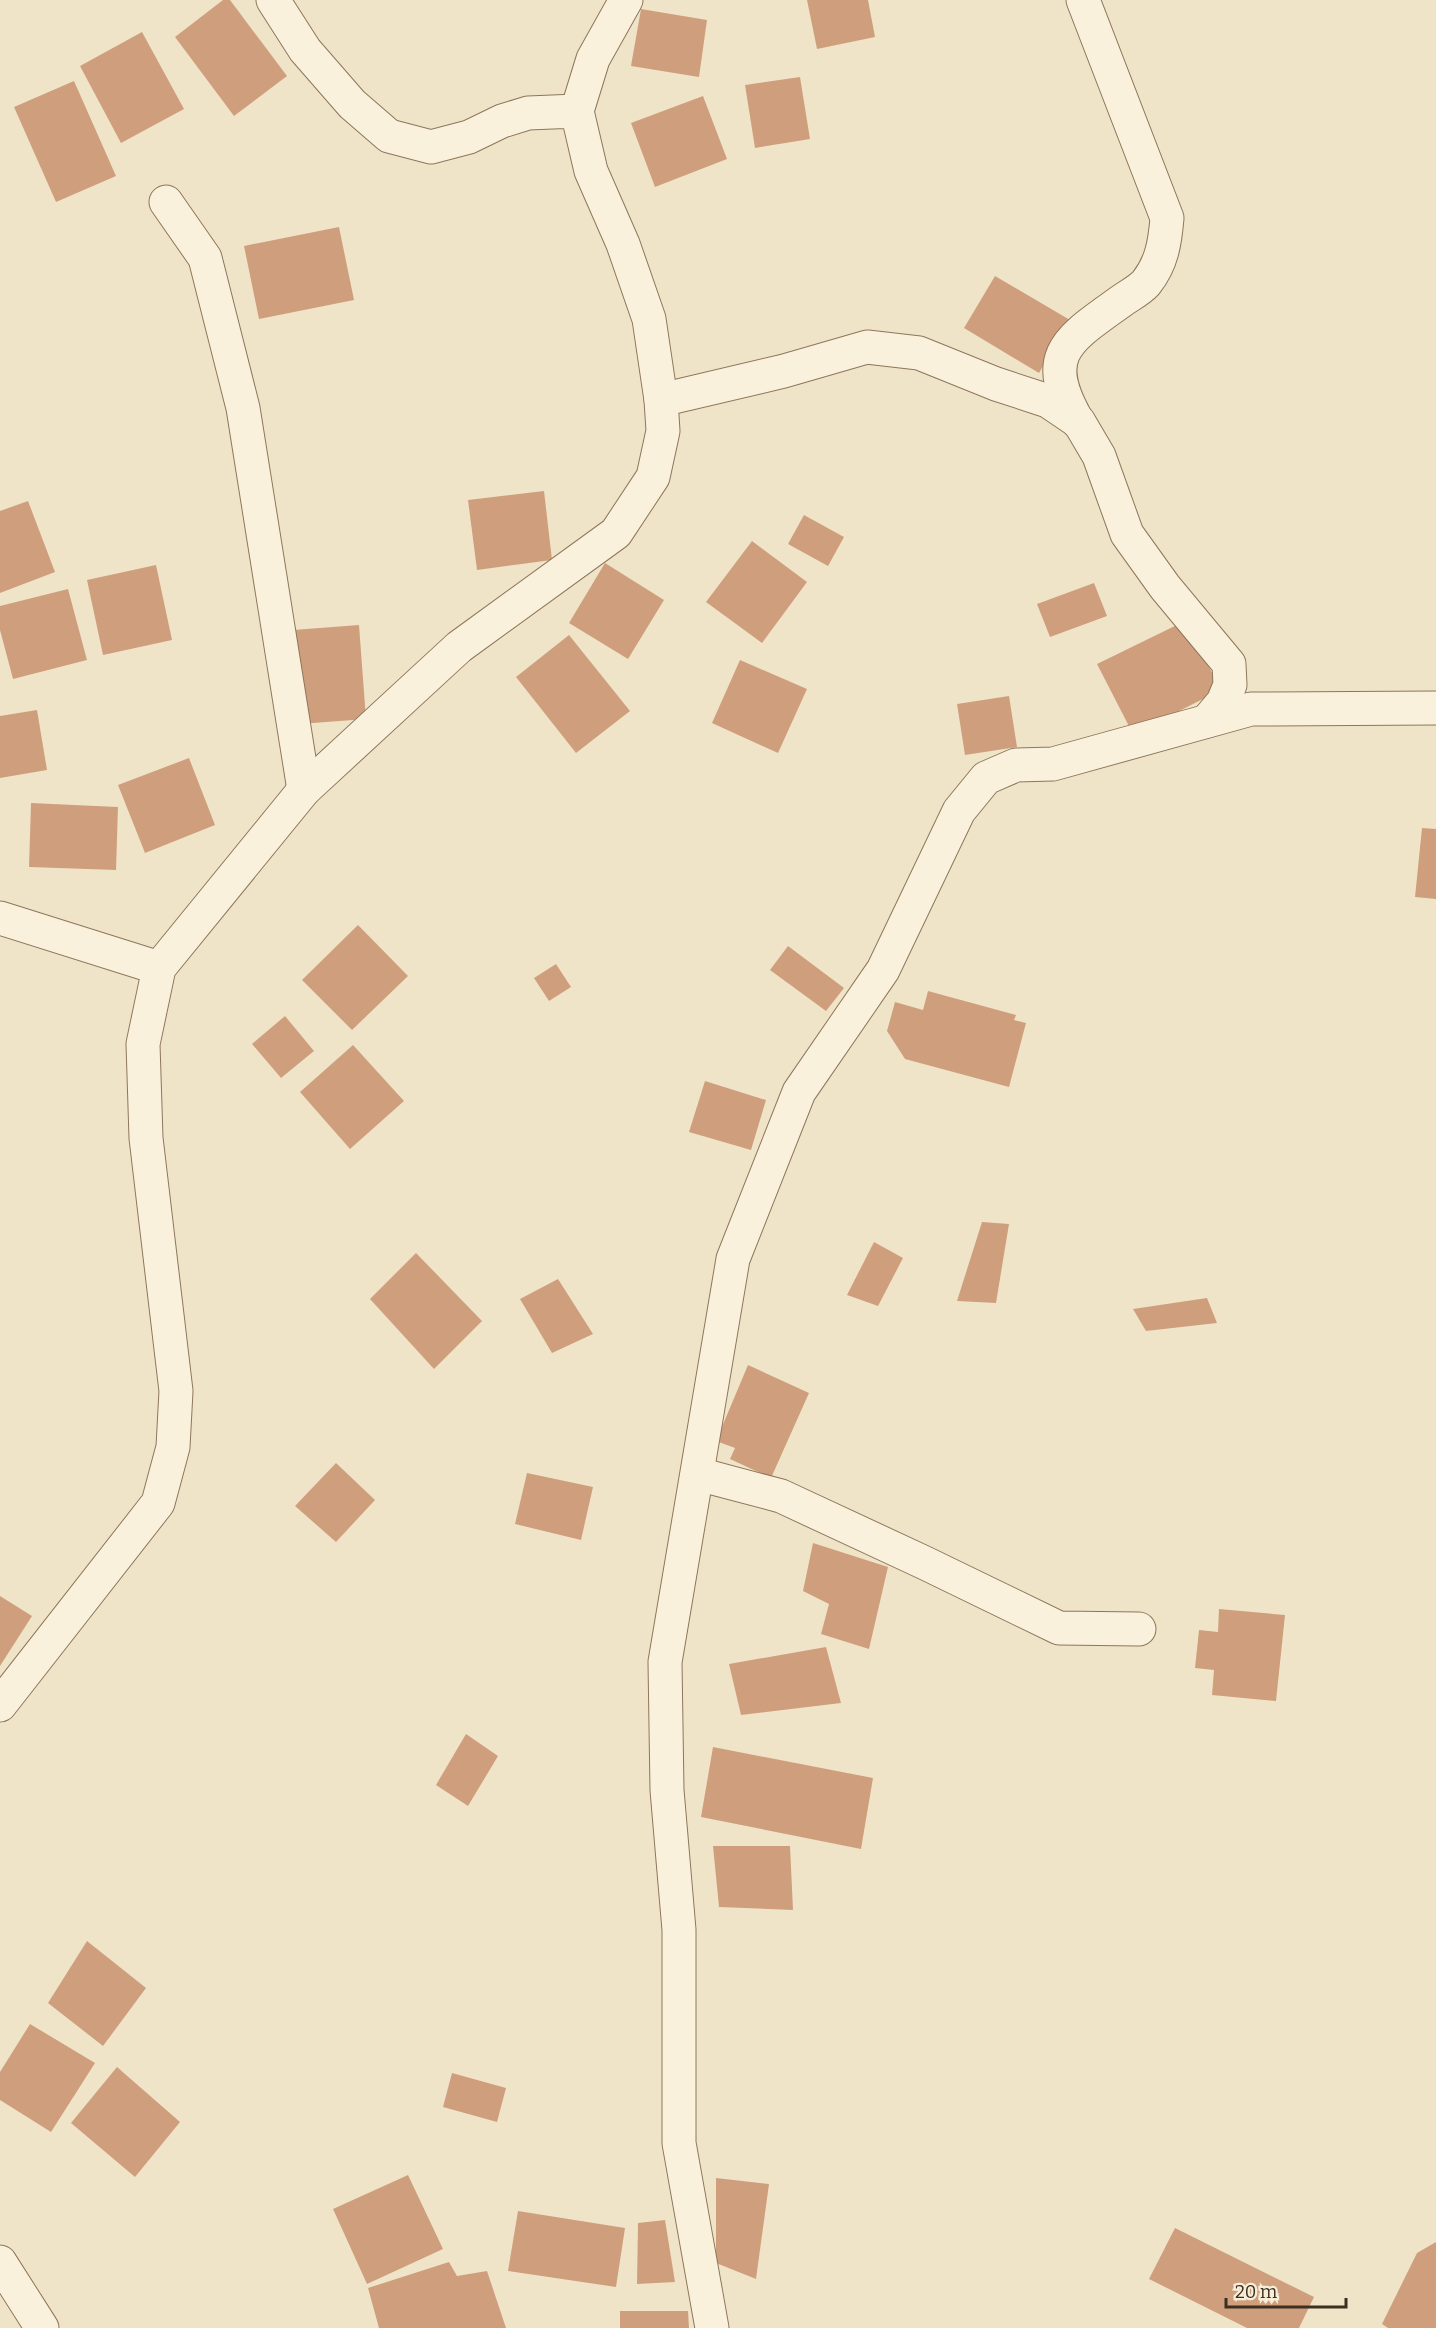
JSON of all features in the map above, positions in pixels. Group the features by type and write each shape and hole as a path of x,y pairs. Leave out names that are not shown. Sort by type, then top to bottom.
{"street":[{"path":"273,0 312,58 352,104 389,136 431,147 469,137 528,113 577,111"},
{"path":"0,1705 158,1503 173,1447 176,1391 146,1138 143,1044 159,968 304,790 459,647 616,533 653,477 663,431 661,399 649,319 623,244 591,171 577,111 593,59 626,0"},
{"path":"1083,0 1167,218 1165,249 1146,283 1073,337 1059,360 1059,382 1067,402 1099,456 1127,534 1165,587 1229,664 1230,685 1223,702 1208,721"},
{"path":"166,202 205,258 243,408 304,790"},
{"path":"661,399 784,371 867,346 919,353 996,384 1048,401 1079,422"},
{"path":"712,2328 680,2143 679,1930 667,1790 665,1662 733,1259 799,1092 884,970 959,811 986,778 1016,765 1053,764 1251,709 1436,708"},
{"path":"0,918 159,968"},
{"path":"698,1474 781,1496 1059,1628 1139,1629"},
{"path":"0,2262 42,2328"}],"building":[{"path":"223,0 230,0 287,76 234,116 175,37"},
{"path":"807,0 868,0 875,37 817,49"},
{"path":"641,9 707,20 699,77 631,66"},
{"path":"142,32 184,109 121,143 80,66"},
{"path":"800,77 810,139 755,148 745,85"},
{"path":"74,81 116,176 56,202 14,107"},
{"path":"703,96 727,159 655,187 631,123"},
{"path":"339,227 354,300 259,319 244,246"},
{"path":"995,276 1070,320 1039,373 964,328"},
{"path":"544,491 552,560 477,570 468,500"},
{"path":"28,501 55,572 0,593 0,511"},
{"path":"804,515 844,537 828,566 788,544"},
{"path":"752,541 807,582 762,643 706,602"},
{"path":"605,563 664,600 628,659 569,623"},
{"path":"156,565 172,640 103,655 87,580"},
{"path":"1094,583 1107,616 1050,637 1037,604"},
{"path":"68,589 87,660 13,679 0,630 0,606"},
{"path":"1185,621 1221,690 1133,734 1097,664"},
{"path":"359,625 366,719 300,724 293,630"},
{"path":"569,635 630,711 576,753 516,677"},
{"path":"740,660 807,689 778,753 712,723"},
{"path":"1009,696 1017,747 965,755 957,704"},
{"path":"37,710 47,770 0,778 0,716"},
{"path":"189,758 215,825 145,853 118,785"},
{"path":"31,803 118,807 116,870 29,867"},
{"path":"1422,828 1436,829 1436,899 1415,897"},
{"path":"358,925 408,976 352,1030 302,980"},
{"path":"788,946 844,988 826,1011 770,970"},
{"path":"556,964 571,987 549,1001 534,978"},
{"path":"928,991 1016,1015 1014,1020 1026,1023 1009,1087 905,1059 887,1031 895,1002 923,1010"},
{"path":"285,1016 314,1051 281,1078 252,1044"},
{"path":"353,1045 404,1101 350,1149 300,1092"},
{"path":"705,1081 766,1100 751,1150 689,1132"},
{"path":"982,1222 1009,1224 996,1303 957,1301"},
{"path":"874,1242 903,1258 878,1306 847,1295"},
{"path":"416,1253 482,1321 434,1369 370,1299"},
{"path":"558,1279 593,1334 552,1353 520,1299"},
{"path":"1207,1298 1217,1323 1146,1331 1133,1309"},
{"path":"748,1365 809,1393 771,1478 730,1459 735,1448 716,1441"},
{"path":"336,1463 375,1500 336,1542 295,1506"},
{"path":"527,1473 593,1487 581,1540 515,1524"},
{"path":"813,1543 888,1567 869,1649 821,1634 829,1604 803,1591"},
{"path":"0,1596 32,1616 0,1666"},
{"path":"1219,1609 1285,1615 1276,1701 1212,1695 1214,1670 1195,1668 1199,1630 1218,1632"},
{"path":"826,1647 841,1703 741,1715 729,1664"},
{"path":"466,1734 498,1756 468,1806 436,1785"},
{"path":"713,1747 873,1778 861,1849 701,1817"},
{"path":"713,1846 790,1846 793,1910 719,1907"},
{"path":"87,1941 146,1988 103,2046 48,2003"},
{"path":"30,2024 95,2063 51,2132 0,2100 0,2072"},
{"path":"117,2067 180,2122 135,2177 71,2123"},
{"path":"452,2073 506,2088 497,2122 443,2107"},
{"path":"408,2175 443,2249 367,2284 333,2209"},
{"path":"716,2178 769,2184 756,2279 716,2263"},
{"path":"518,2211 625,2228 616,2287 508,2271"},
{"path":"665,2220 675,2282 637,2284 638,2223"},
{"path":"1175,2228 1314,2297 1299,2328 1247,2328 1149,2279"},
{"path":"1436,2242 1436,2328 1388,2328 1382,2324 1417,2253"},
{"path":"449,2262 457,2276 487,2271 506,2328 379,2328 368,2288"},
{"path":"620,2311 688,2311 689,2328 620,2328"}]}
